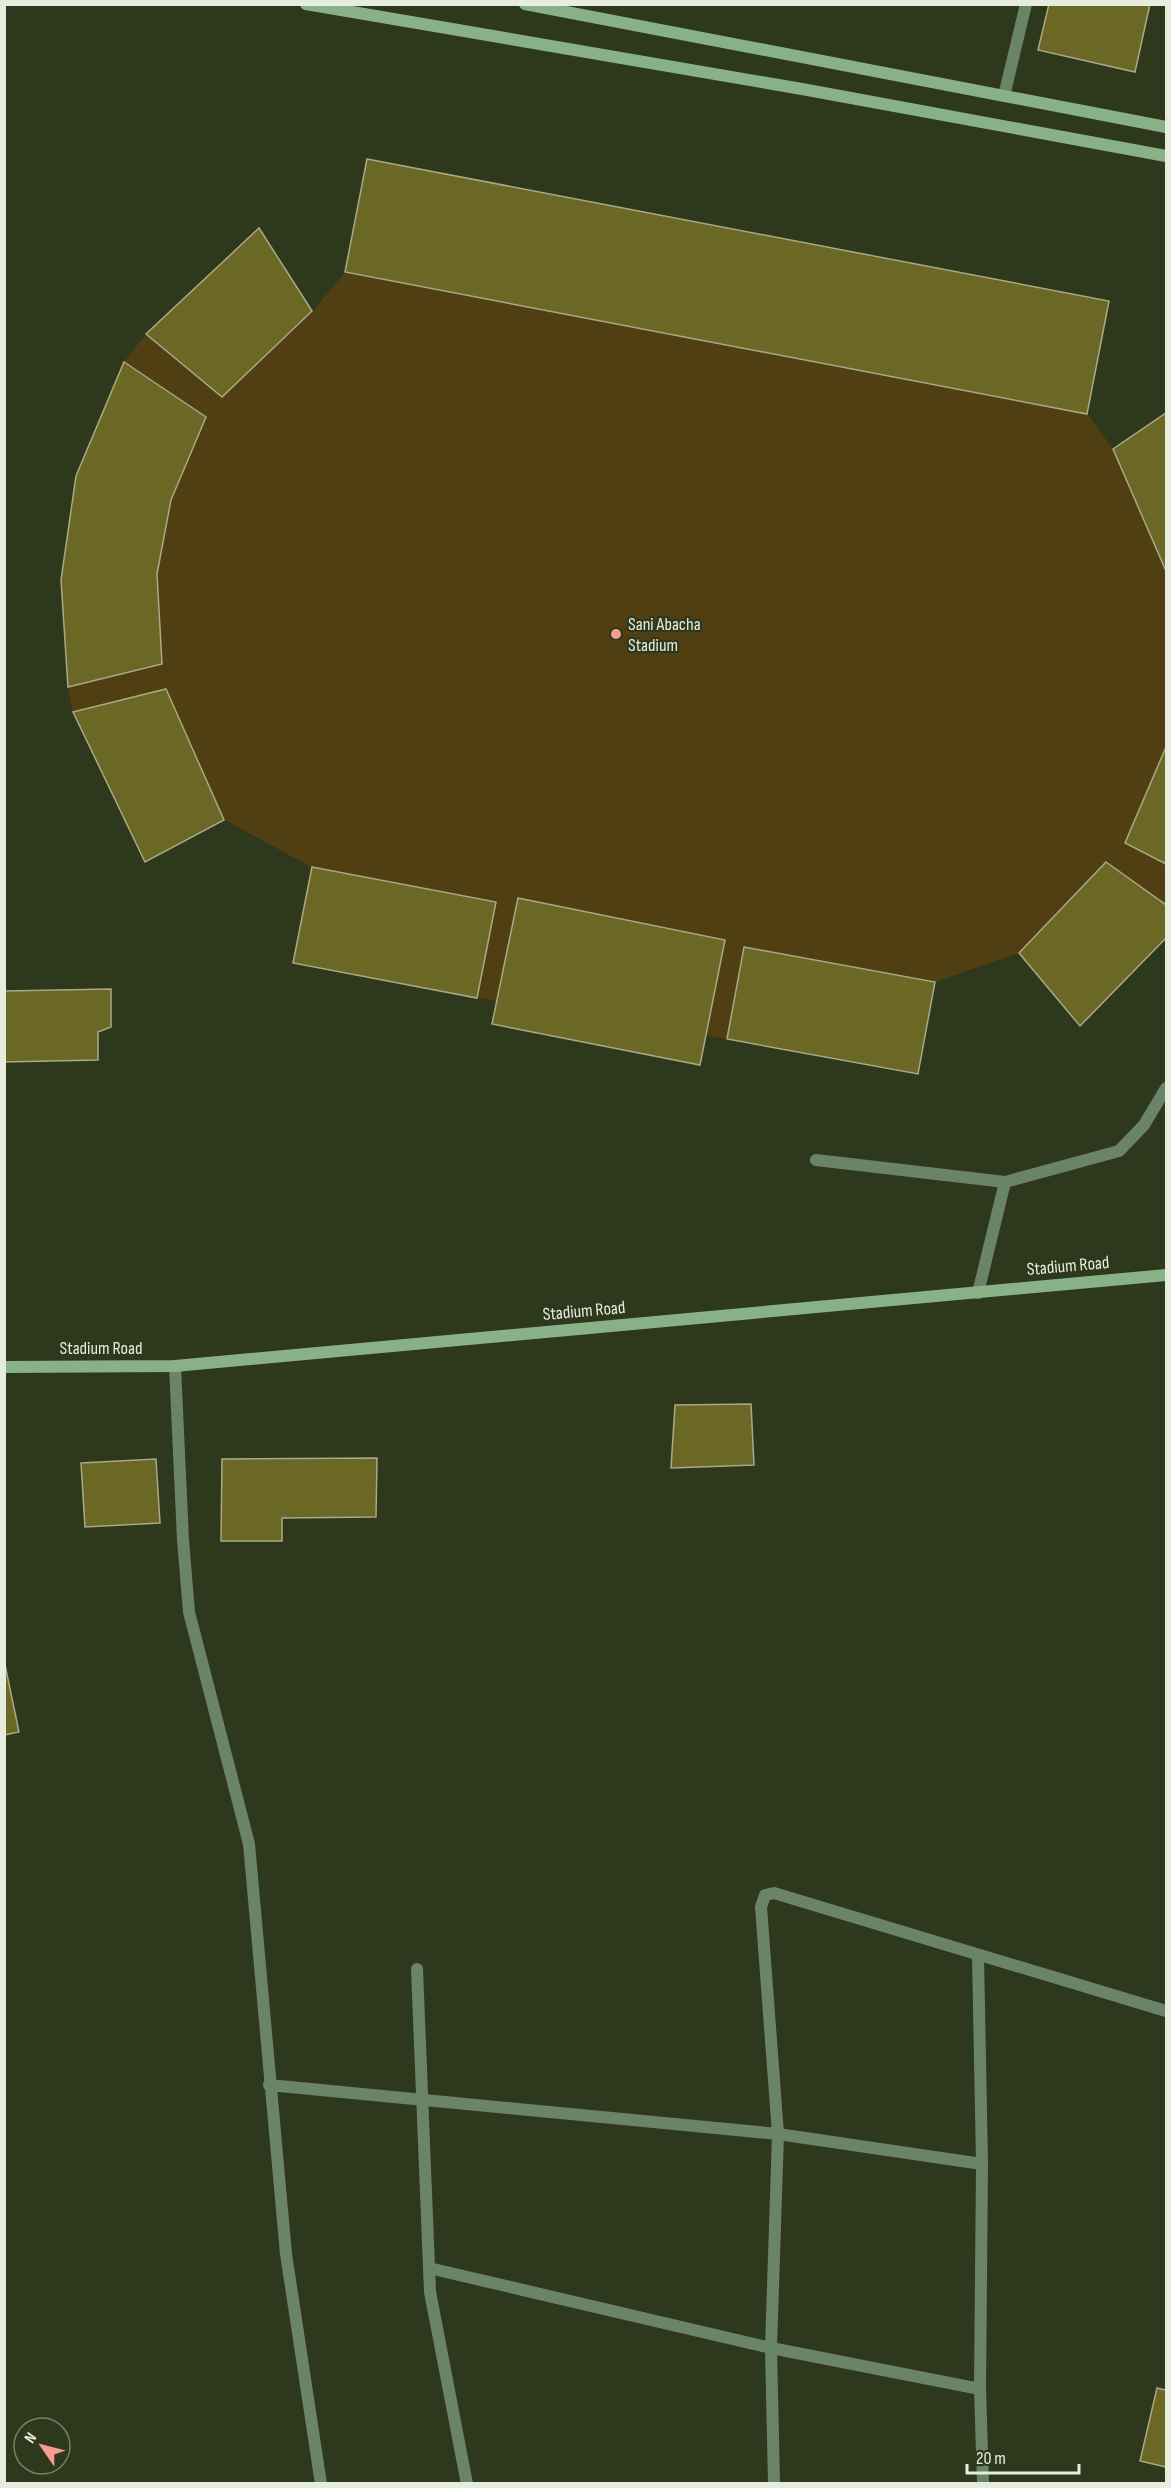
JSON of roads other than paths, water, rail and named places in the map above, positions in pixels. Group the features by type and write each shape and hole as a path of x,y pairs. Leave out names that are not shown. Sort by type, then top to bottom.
{"main road":[{"path":"306,4 802,89 1167,156"},
{"path":"525,4 1166,127"},
{"name":"Stadium Road","path":"4,1367 176,1366 1167,1275"}],"street":[{"path":"1004,96 1026,4"},
{"path":"816,1160 1005,1182 1119,1151 1144,1125 1167,1088"},
{"path":"978,1293 1005,1182"},
{"path":"176,1366 183,1540 189,1612 249,1844 286,2254 321,2484"},
{"path":"774,2484 771,2348 778,2134 761,1907 765,1895 774,1893 1167,2011"},
{"path":"978,1955 982,2164 980,2389 983,2484"},
{"path":"417,1969 430,2292 467,2484"},
{"path":"269,2085 778,2134 982,2164"},
{"path":"429,2268 771,2348 980,2389"}],"place":[{"name":"Sani Abacha Stadium","path":"616,634"}]}
